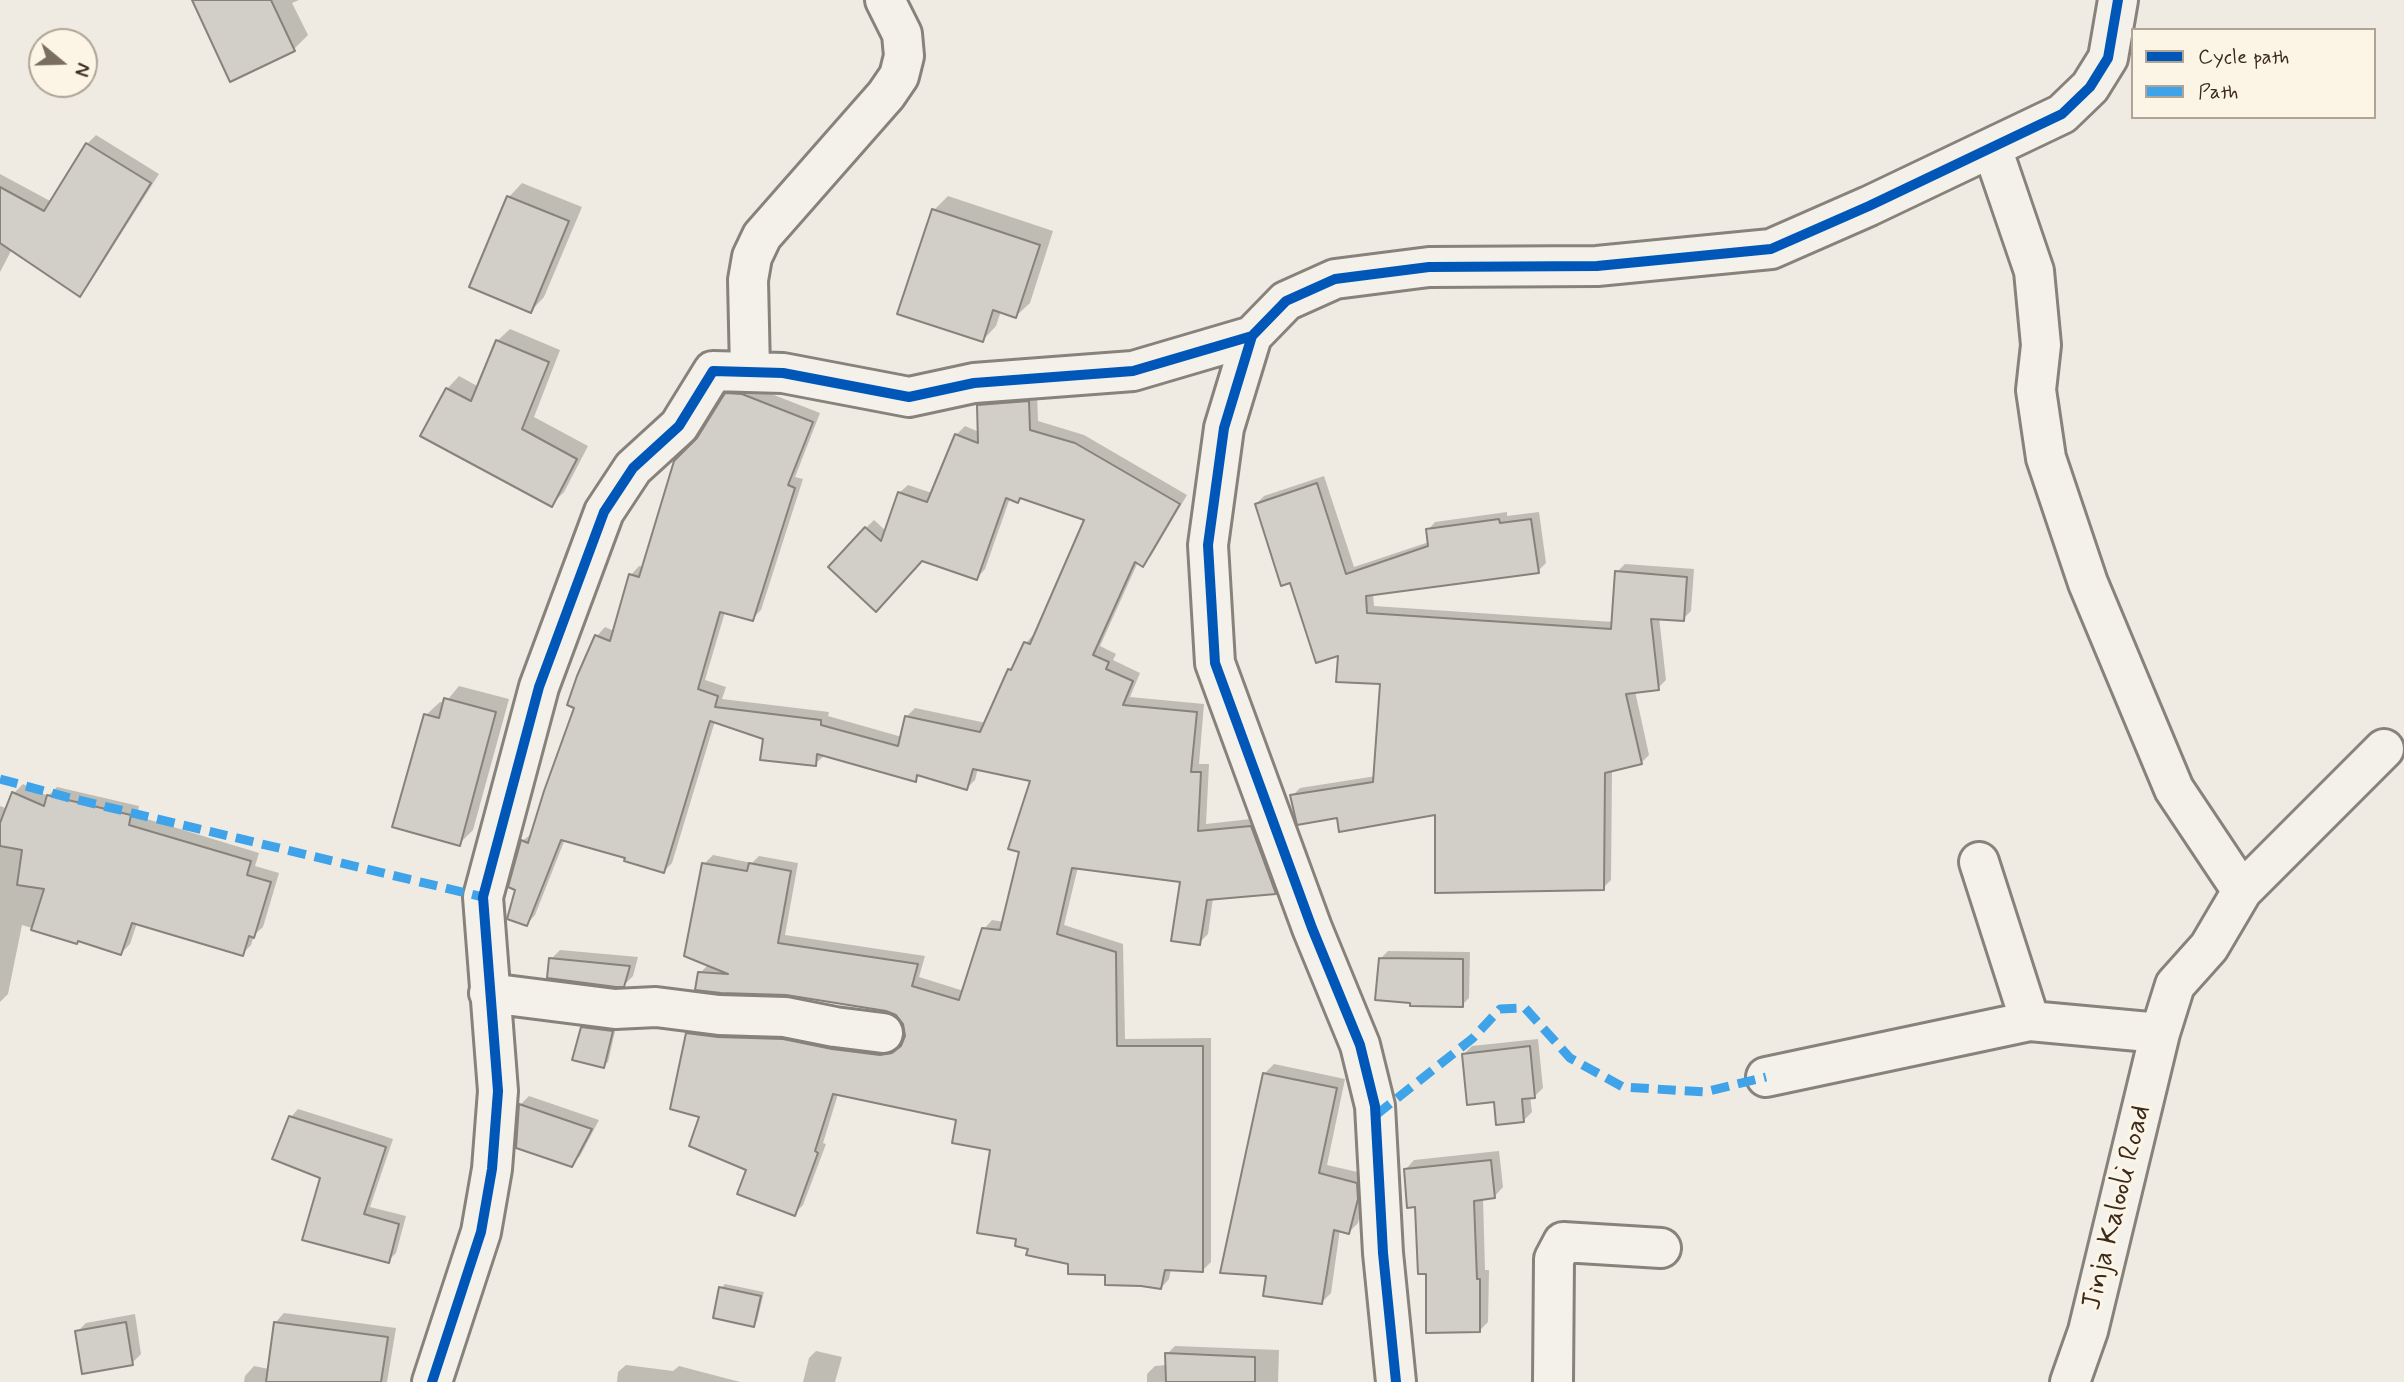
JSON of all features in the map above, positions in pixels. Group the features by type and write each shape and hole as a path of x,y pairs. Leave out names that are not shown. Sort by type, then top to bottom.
{"street":[{"path":"750,370 748,280 752,257 762,236 886,95 899,76 904,56 902,34 885,0"},
{"path":"1396,1382 1383,1252 1375,1106 1360,1045 1312,928 1215,663 1208,545 1224,428 1252,336 1286,301 1335,279 1429,267 1597,266 1771,249 1869,206 2062,114 2090,87 2108,58 2118,0"},
{"path":"1992,148 2034,271 2041,345 2036,390 2046,457 2088,583 2175,789 2242,891"},
{"path":"432,1382 481,1232 492,1169 498,1091 483,897 538,687 604,512 633,468 679,426 713,371 783,373 909,397 974,383 1133,371 1252,336"},
{"name":"Jinja Kalooli Road","path":"2070,1382 2088,1331 2160,1033 2175,985 2210,947 2242,891 2384,749"},
{"path":"1979,862 2031,1021"},
{"path":"489,993 615,1009 656,1007 719,1015 785,1017 883,1033"},
{"path":"1766,1076 2031,1021 2160,1033"},
{"path":"1553,1382 1554,1259 1563,1242 1661,1248"}],"building":[{"path":"192,0 271,0 295,51 230,82"},
{"path":"86,143 151,183 80,297 0,243 0,187 44,211"},
{"path":"507,196 569,221 531,313 469,287"},
{"path":"932,209 1040,245 1016,318 993,310 983,342 897,314"},
{"path":"496,340 549,362 522,429 577,459 552,507 420,436 446,388 471,401"},
{"path":"725,393 742,394 813,422 788,485 795,488 753,621 720,612 698,689 718,696 715,707 821,720 821,725 898,746 905,716 980,732 1008,669 1011,670 1024,642 1030,644 1084,520 1020,498 1018,503 1006,498 977,580 922,561 876,612 828,567 865,527 881,541 898,492 927,502 955,434 978,443 977,405 1029,401 1030,430 1075,443 1180,504 1143,567 1135,562 1093,655 1109,662 1106,669 1133,681 1123,705 1197,712 1191,772 1201,772 1198,831 1251,826 1276,894 1207,900 1200,945 1171,941 1180,882 1072,868 1057,934 1116,952 1117,1046 1203,1046 1203,1272 1165,1270 1161,1289 1105,1285 1105,1275 1068,1274 1068,1264 1026,1255 1028,1249 1015,1246 1016,1239 977,1233 990,1150 952,1143 956,1120 833,1094 815,1151 818,1153 795,1216 737,1194 746,1170 689,1146 699,1117 670,1109 686,1033 783,1039 880,1055 892,1053 901,1046 905,1036 903,1024 896,1015 886,1011 786,995 695,990 698,972 728,974 684,956 702,863 747,871 749,863 791,871 778,943 918,964 912,986 959,1000 982,928 1000,930 1019,852 1008,849 1030,781 973,769 967,790 917,775 916,782 817,754 816,766 760,760 763,739 710,721 664,873 624,861 625,858 561,840 527,926 507,919 515,890 508,887 521,840 528,843 574,708 567,705 577,676 595,635 610,641 629,574 639,577 674,461 697,438"},
{"path":"1317,483 1346,574 1428,546 1426,529 1499,519 1500,523 1531,519 1539,573 1366,596 1367,613 1611,629 1615,571 1687,577 1684,621 1651,619 1659,690 1626,694 1642,764 1605,773 1604,890 1435,893 1435,815 1339,832 1337,818 1297,825 1290,795 1373,782 1380,684 1336,682 1338,656 1316,663 1290,583 1281,586 1255,504"},
{"path":"444,698 496,712 460,846 392,827 424,714 439,718"},
{"path":"12,792 44,806 47,795 131,815 129,825 251,861 247,875 271,882 254,938 249,936 243,956 132,923 121,955 31,930 44,889 17,885 22,850 0,846 0,823"},
{"path":"549,958 630,966 624,987 616,987 547,978"},
{"path":"1379,958 1463,959 1463,1007 1410,1006 1410,1003 1375,1000"},
{"path":"581,1027 613,1031 604,1068 572,1060"},
{"path":"1530,1046 1535,1098 1522,1099 1524,1122 1496,1125 1494,1102 1467,1105 1462,1054"},
{"path":"1263,1073 1337,1088 1319,1173 1357,1183 1358,1199 1349,1234 1334,1230 1322,1304 1263,1296 1266,1276 1220,1273"},
{"path":"519,1104 592,1129 572,1167 516,1148"},
{"path":"289,1116 386,1147 364,1214 399,1224 389,1263 302,1240 320,1178 272,1159"},
{"path":"1491,1160 1495,1198 1474,1201 1477,1279 1480,1279 1480,1332 1426,1333 1426,1274 1418,1274 1415,1207 1407,1208 1404,1169"},
{"path":"719,1287 761,1296 754,1327 713,1318"},
{"path":"126,1322 133,1365 82,1374 75,1331"},
{"path":"274,1322 388,1337 381,1382 266,1382"},
{"path":"1165,1353 1255,1357 1255,1382 1166,1382"}],"marked path":[{"path":"0,779 483,897"},
{"path":"1376,1115 1473,1038 1500,1009 1525,1008 1570,1058 1623,1087 1705,1092 1766,1077"}],"cycle path":[{"path":"1396,1382 1383,1253 1375,1106 1360,1045 1312,928 1215,663 1208,545 1224,428 1252,336 1286,301 1335,279 1429,267 1597,266 1771,249 1869,206 2062,114 2090,87 2108,58 2118,0"},
{"path":"432,1382 481,1232 492,1169 498,1091 483,897 539,687 604,512 633,468 679,426 713,371 783,373 909,397 974,383 1133,371 1252,336"}]}
